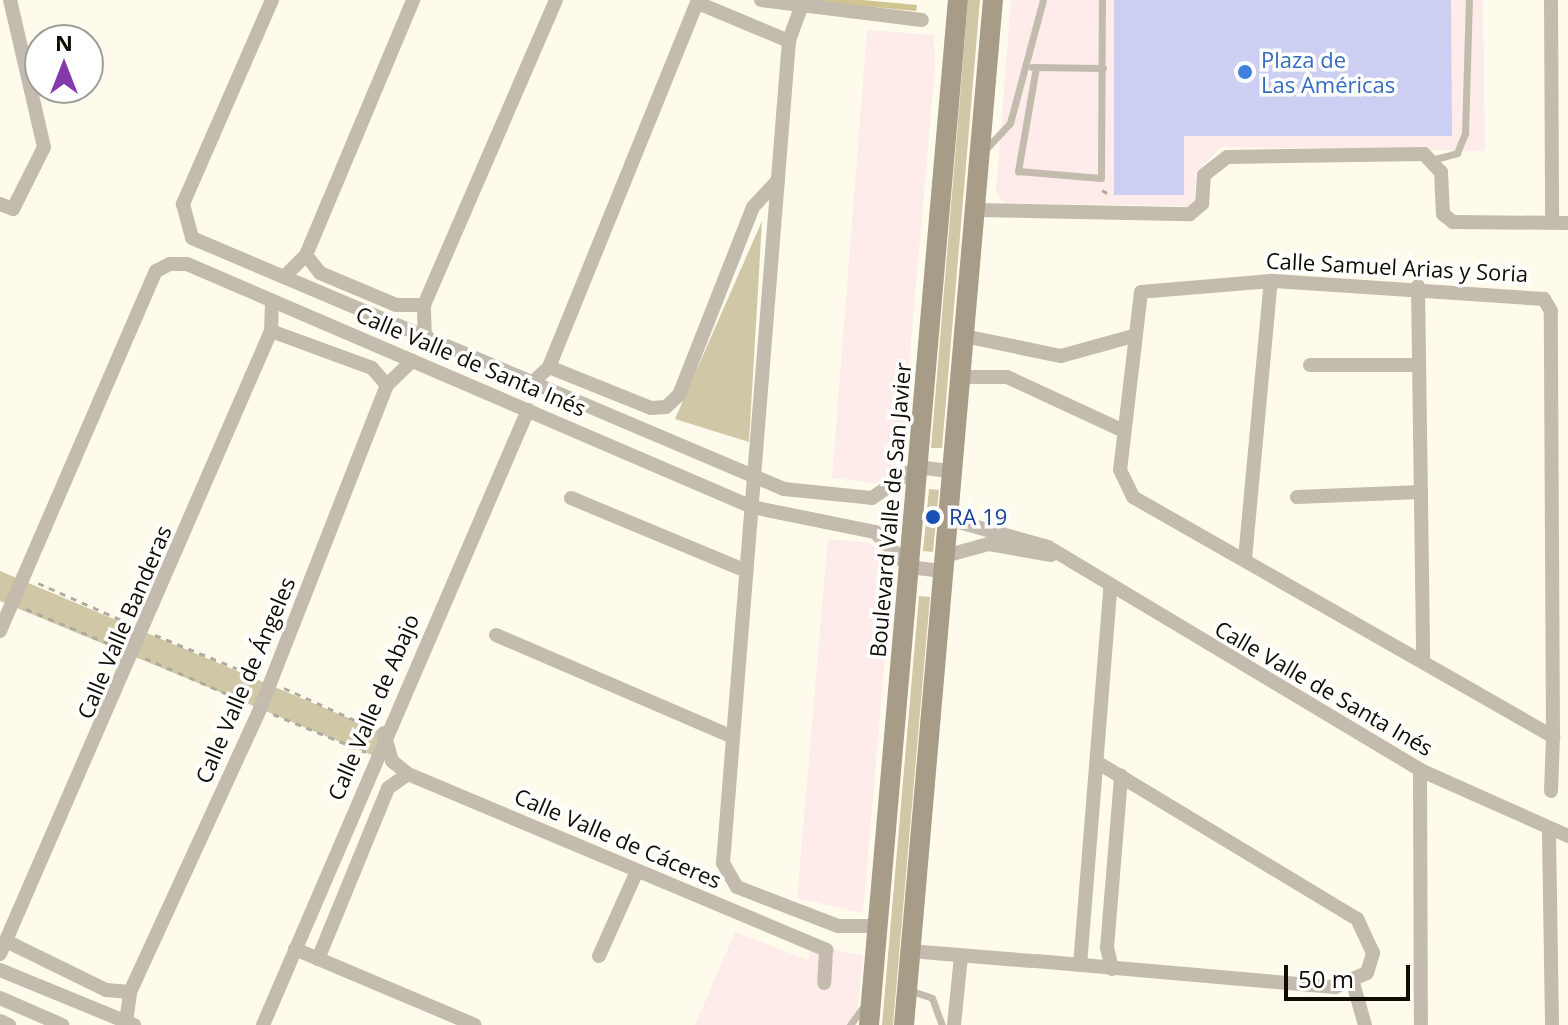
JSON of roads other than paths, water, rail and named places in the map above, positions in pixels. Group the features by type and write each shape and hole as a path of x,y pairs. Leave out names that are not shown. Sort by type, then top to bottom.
{"main road":[{"name":"Boulevard Valle de San Javier","path":"869,1025 957,0"},
{"path":"904,1025 993,0"}],"street":[{"path":"6,207 44,147 44,129 10,0"},
{"name":"Calle Valle de Santa Inés","path":"272,0 183,204 183,223 192,238 755,479 862,499 883,495 917,467"},
{"path":"284,277 306,255 413,0"},
{"path":"425,340 424,305 556,0"},
{"path":"761,0 800,10 922,20"},
{"path":"1551,0 1552,223"},
{"path":"533,382 549,367 698,2 789,41"},
{"path":"496,635 730,736 755,479 789,41 800,10"},
{"path":"975,210 1190,214 1202,204 1204,175 1227,157 1435,159 1443,214 1453,222 1568,223"},
{"path":"549,367 651,408 666,407 679,395 753,207 778,179"},
{"path":"306,255 320,273 396,305 424,305"},
{"name":"Calle Valle de Santa Inés","path":"0,631 156,271 170,264 187,264 752,507 864,528 886,539 909,567 944,563 989,544 1066,561"},
{"path":"1245,559 1271,281"},
{"name":"Calle Samuel Arias y Soria","path":"1551,791 1553,737 1551,311 1530,292 1271,281 1153,286 1136,305 1120,470 1133,497 1553,737"},
{"path":"1418,286 1416,365 1423,660"},
{"name":"Calle Valle Banderas","path":"5,948 145,631 271,331 272,301"},
{"path":"340,329 350,308"},
{"path":"271,331 372,368 387,385"},
{"path":"964,336 1061,356 1133,336"},
{"name":"Calle Valle de Ángeles","path":"130,1024 130,992 260,709 387,385 412,361"},
{"path":"1310,365 1416,365"},
{"path":"960,377 1007,377 1124,431"},
{"name":"Calle Valle de Abajo","path":"263,1025 374,756 528,410"},
{"path":"917,467 952,471"},
{"path":"1297,497 1421,492"},
{"path":"571,498 746,571"},
{"name":"Calle Valle de Santa Inés","path":"948,519 1028,537 1110,589 1420,770 1549,833 1568,836"},
{"path":"1080,965 1110,589"},
{"path":"384,733 392,761 408,774"},
{"name":"Calle Valle de Cáceres","path":"730,736 726,877 838,926 877,926"},
{"path":"910,951 1112,969 1353,983 1367,973 1373,953 1357,919 1097,762"},
{"path":"1420,770 1421,1025"},
{"name":"Calle Valle de Abajo","path":"318,959 388,788 408,774"},
{"name":"Calle Valle de Cáceres","path":"408,774 826,950 824,983"},
{"path":"1112,969 1107,948 1121,776"},
{"path":"1549,833 1552,1025"},
{"path":"599,956 637,871"},
{"path":"5,948 106,990 130,992"},
{"path":"295,949 475,1025"},
{"path":"954,1025 961,956"},
{"path":"0,970 130,1024"},
{"path":"1353,983 1365,1025"},
{"path":"46,1018 57,994"},
{"path":"0,998 62,1025"},
{"path":"0,1021 9,1025"}],"lane":[{"path":"979,157 1010,123 1043,0"},
{"path":"1036,67 1018,171 1022,177 1101,178 1102,0"},
{"path":"1435,159 1457,153 1465,133 1469,0"},
{"path":"1025,67 1103,68"},
{"path":"907,989 932,998 942,1025"},
{"path":"850,1025 871,996"}],"place":[{"name":"Plaza de Las Américas","path":"1245,72"},
{"name":"RA 19","path":"933,517"}]}
